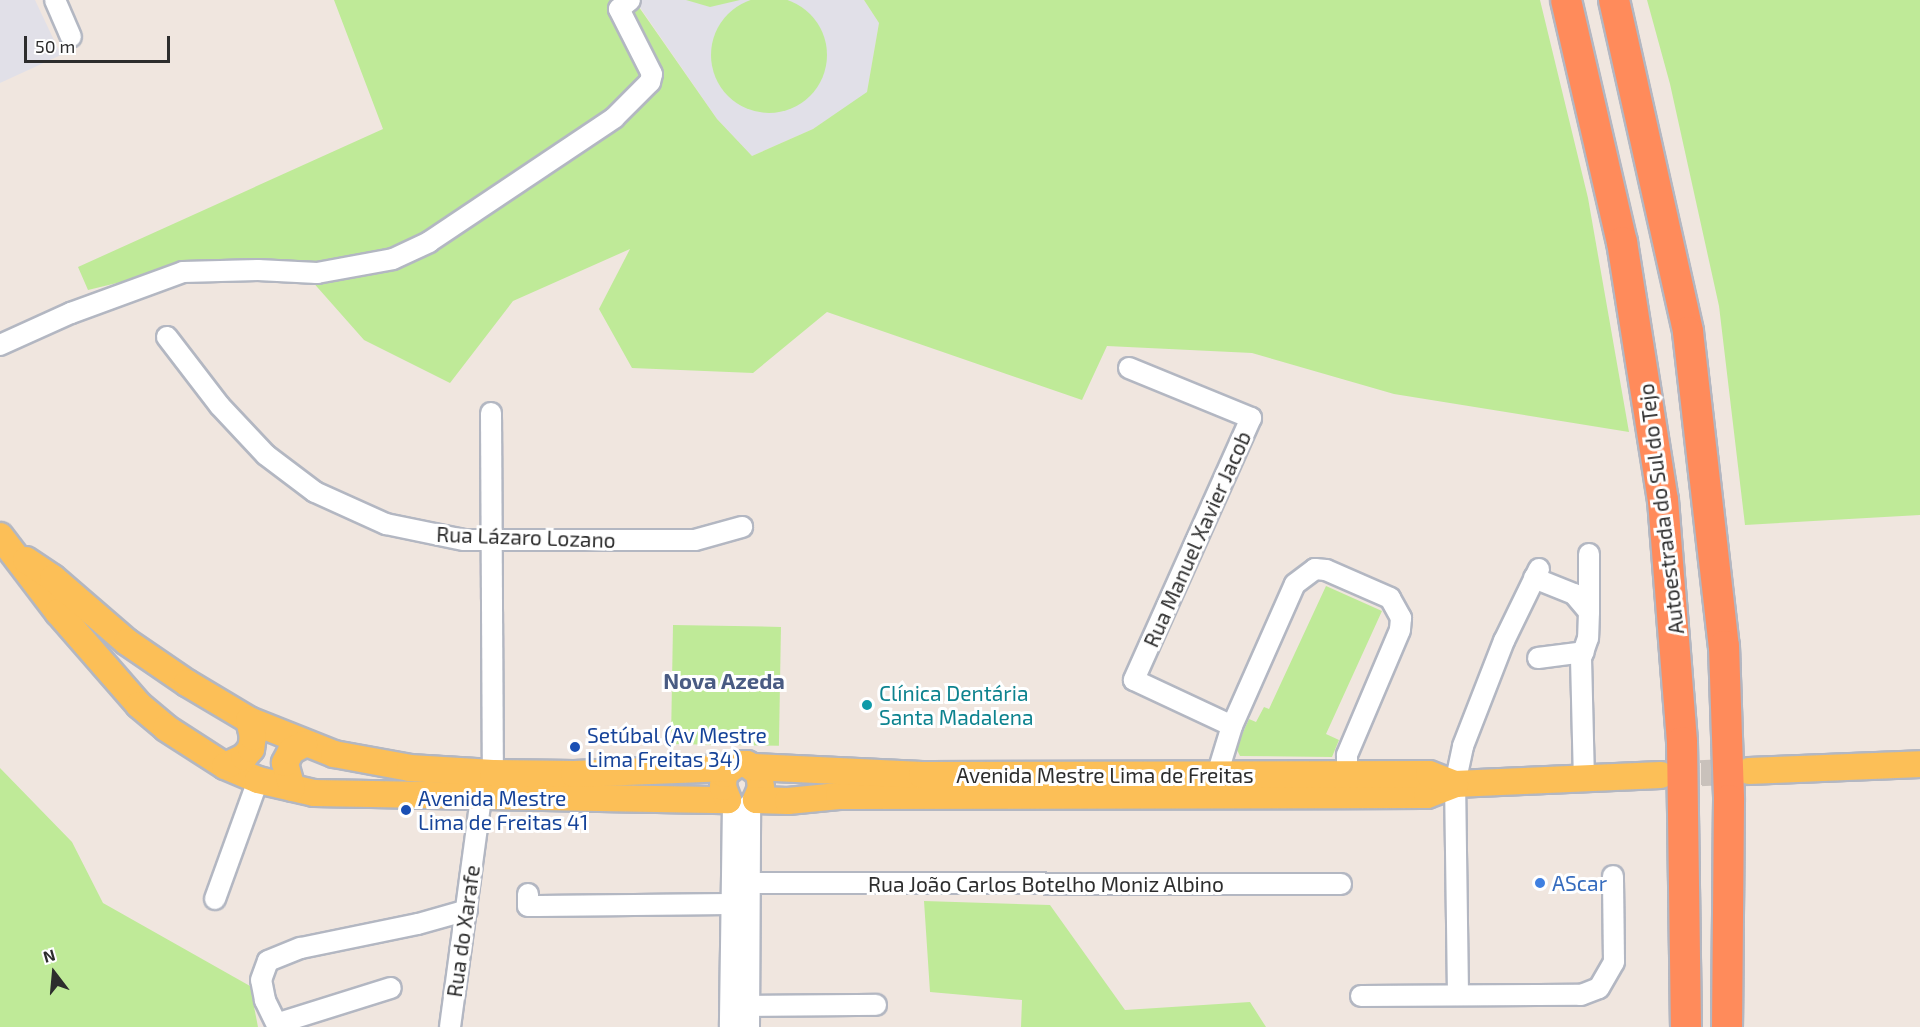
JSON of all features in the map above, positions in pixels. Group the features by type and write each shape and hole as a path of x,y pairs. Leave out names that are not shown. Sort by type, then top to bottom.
{"highway":[{"name":"Autoestrada do Sul do Tejo","path":"1566,0 1622,243 1662,491 1682,742 1686,1027"},
{"path":"1614,0 1688,332 1721,623 1729,800 1727,1027"}],"main road":[{"name":"Avenida Mestre Lima de Freitas","path":"8,544 53,578 145,655 249,720 304,744 334,754 410,768 493,773 574,774 742,767 922,775 1429,774 1455,784"},
{"name":"Avenida Mestre Lima de Freitas","path":"8,544 52,605 139,705 201,753 225,766 258,780 314,793 742,802 839,796 1427,795 1455,784 1661,775"},
{"path":"225,766 244,758 250,749 253,737 249,720"},
{"path":"292,788 285,763 291,751 304,744"},
{"path":"1749,771 1920,764"},
{"path":"742,767 761,780 742,802 722,780 742,767"}],"street":[{"path":"55,0 71,37"},
{"path":"0,345 71,313 183,273 317,273 393,259 429,242 615,118 650,82 652,74 619,9 630,0"},
{"name":"Rua Lázaro Lozano","path":"167,337 243,432 315,492 362,516 413,532 492,540 695,540 742,527"},
{"name":"Rua Manuel Xavier Jacob","path":"1129,368 1251,418 1134,680 1232,726"},
{"path":"491,413 493,773"},
{"path":"1584,778 1584,652 1589,612 1589,554"},
{"path":"1217,775 1232,726 1295,584 1305,574 1326,570 1390,598 1401,618 1400,630 1352,744 1347,774"},
{"path":"1458,994 1455,784 1463,746 1504,641 1536,573 1574,594 1589,612"},
{"path":"1538,658 1584,652"},
{"path":"215,899 258,780"},
{"name":"Rua do Xarafe","path":"450,1027 482,798"},
{"path":"742,802 750,883 749,1027"},
{"path":"730,1027 730,904 742,802"},
{"path":"1360,996 1581,994 1599,988 1614,962 1613,876"},
{"name":"Rua João Carlos Botelho Moniz Albino","path":"750,883 1341,884"},
{"path":"528,894 528,906 730,904"},
{"path":"391,988 278,1025 265,1000 261,980 268,961 301,948 418,924 467,910"},
{"path":"750,1006 876,1005"}],"shaded area":[{"path":"0,0 35,0 61,55 0,83"},
{"path":"635,0 864,0 879,23 867,93 813,129 752,156 717,119"}],"green space":[{"path":"769,-3 791,2 810,14 822,33 827,55 822,77 810,96 791,108 769,113 747,108 728,96 716,77 711,55 716,33 728,14 747,2"},
{"path":"334,0 634,0 717,119 752,156 813,129 867,92 879,23 864,0 1540,0 1588,198 1629,432 1394,394 1252,353 1107,346 1082,400 827,312 753,373 632,368 599,309 630,249 513,301 450,383 364,340 295,262 187,266 88,290 78,267 383,129"},
{"path":"686,0 740,0 710,7"},
{"path":"1647,0 1920,0 1920,515 1745,525 1719,306 1670,84"},
{"path":"1326,586 1382,611 1326,734 1339,740 1332,757 1240,756 1236,748 1249,719 1256,722 1264,707 1269,709"},
{"path":"673,625 781,627 779,746 671,744"},
{"path":"0,768 72,842 103,903 250,986 258,1027 0,1027"},
{"path":"924,901 1050,905 1125,1010 1250,1002 1266,1027 1021,1027 1022,1000 930,992"}],"tunnel":[{"path":"1662,775 1748,771"}],"place":[{"name":"Clínica Dentária Santa Madalena","path":"867,705"},
{"name":"Setúbal (Av Mestre Lima Freitas 34)","path":"575,747"},
{"name":"Avenida Mestre Lima de Freitas 41","path":"406,810"},
{"name":"AScar","path":"1540,883"}],"district":[{"name":"Nova Azeda","path":"724,681"}]}
